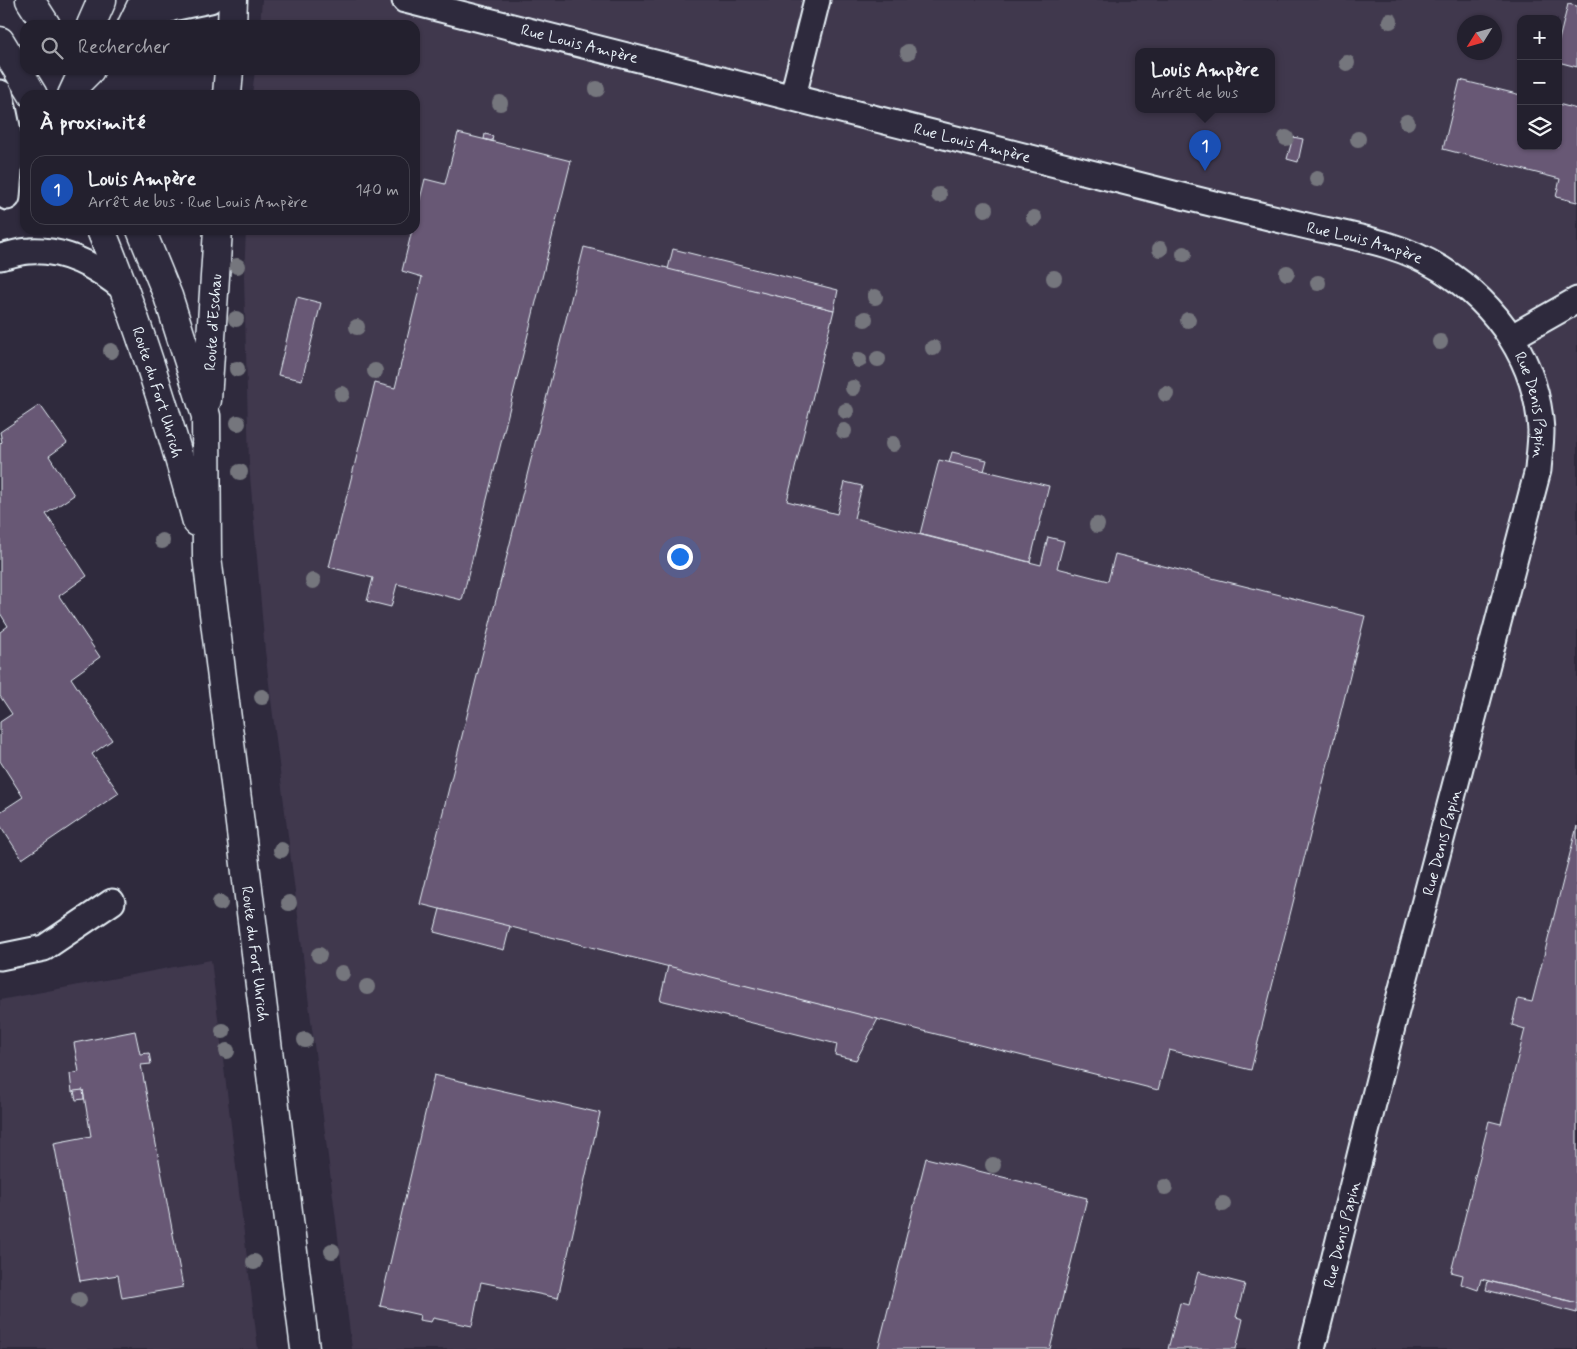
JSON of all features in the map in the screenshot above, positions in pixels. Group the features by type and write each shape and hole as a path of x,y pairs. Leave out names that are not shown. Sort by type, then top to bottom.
{"main road":[{"path":"30,0 43,20"},
{"path":"93,20 102,0"},
{"path":"232,20 233,0"},
{"path":"0,41 20,75"},
{"path":"20,75 29,90"},
{"path":"227,90 229,75"},
{"name":"Route du Fort Uhrich","path":"104,235 125,290 169,422 207,557"},
{"name":"Route du Fort Uhrich","path":"143,235 168,296 206,416 207,557 304,1349"},
{"name":"Route d'Eschau","path":"206,416 218,235"}],"street":[{"path":"137,16 210,0"},
{"name":"Rue Louis Ampère","path":"405,0 793,96 1226,208 1392,245 1440,268 1467,287 1489,308 1512,337"},
{"path":"793,96 817,0"},
{"path":"0,93 11,146 4,202"},
{"path":"4,202 20,178"},
{"path":"0,257 31,250 60,254 84,262 125,290"},
{"path":"1512,337 1577,300"},
{"name":"Rue Denis Papin","path":"1312,1349 1395,1015 1538,470 1541,433 1538,402 1527,366 1512,337"},
{"path":"0,957 44,948 112,902"}],"shaded area":[{"path":"262,0 1577,0 1577,1349 352,1349 265,651 249,464 244,277 246,235 420,235 420,90 253,90 254,75 420,75 420,20 260,20"},
{"path":"211,960 258,1349 0,1349 0,1000"}],"building":[{"path":"1568,4 1577,6 1577,67 1562,63 1562,28"},
{"path":"1460,80 1517,94 1517,150 1562,150 1562,105 1577,109 1577,202 1556,197 1560,179 1443,149"},
{"path":"458,133 571,161 462,600 397,584 391,607 367,601 373,578 329,567 375,383 395,388 422,277 402,271 411,235 420,235 420,199 425,179 445,184"},
{"path":"485,134 493,136 492,141 484,139"},
{"path":"1293,137 1303,139 1298,162 1287,159"},
{"path":"584,247 834,310 787,501 837,514 845,482 862,486 854,518 1041,565 1048,537 1064,541 1057,568 1108,581 1115,554 1365,616 1251,1070 1169,1050 1158,1090 420,904"},
{"path":"673,249 838,290 834,310 668,269"},
{"path":"297,297 321,303 302,380 278,375"},
{"path":"40,405 67,443 49,456 74,495 46,514 87,576 59,596 100,657 71,678 112,740 92,754 119,793 22,859 0,825 0,812 23,797 0,761 0,722 12,714 0,696 0,632 8,626 0,613 0,444 2,442 0,432"},
{"path":"952,452 987,460 984,471 949,463"},
{"path":"939,460 1049,486 1030,562 920,534"},
{"path":"1577,826 1577,1303 1481,1279 1478,1290 1461,1284 1463,1275 1451,1272 1489,1121 1501,1124 1525,1029 1512,1025 1518,999 1532,1002"},
{"path":"440,909 510,926 504,950 434,932"},
{"path":"668,966 878,1019 856,1060 835,1055 837,1044 660,1000"},
{"path":"135,1031 140,1054 149,1053 151,1064 141,1065 183,1287 122,1298 118,1275 80,1281 54,1143 91,1136 83,1090 72,1092 70,1074 79,1072 74,1043"},
{"path":"434,1075 600,1113 558,1298 481,1282 472,1326 433,1318 431,1322 419,1320 420,1315 380,1306"},
{"path":"83,1090 84,1099 76,1100 74,1091"},
{"path":"926,1158 1087,1198 1050,1349 878,1349"},
{"path":"1198,1272 1245,1284 1236,1317 1243,1319 1236,1349 1168,1349 1180,1303 1189,1305"},
{"path":"1488,1281 1577,1303 1577,1313 1486,1290"}],"place":[{"name":"Louis Ampère","path":"1205,171"}]}
